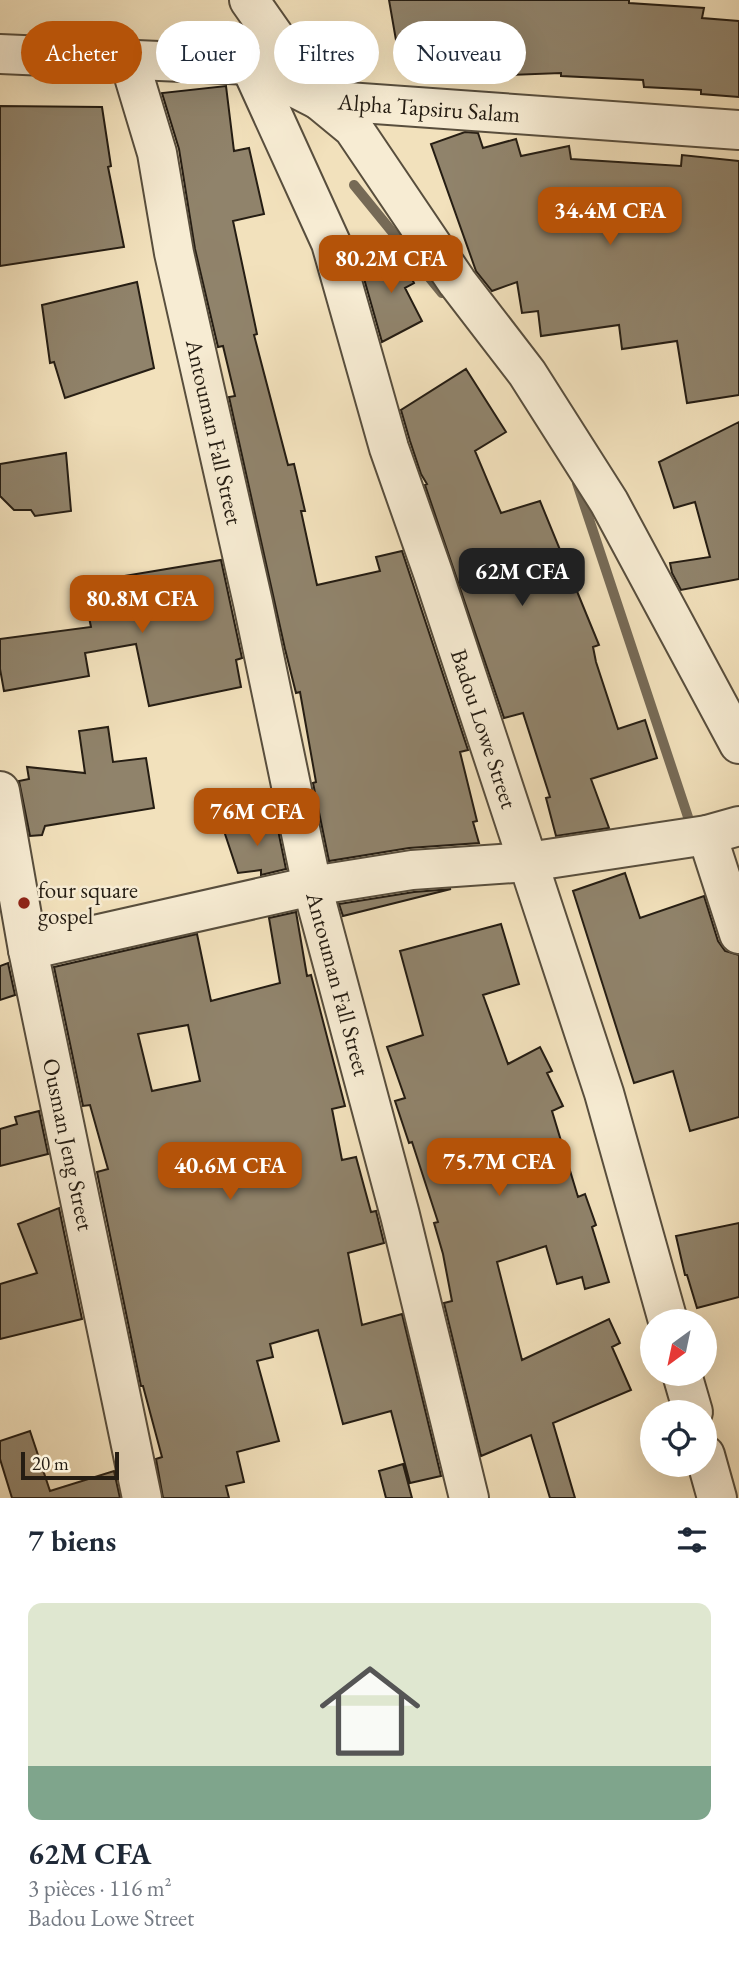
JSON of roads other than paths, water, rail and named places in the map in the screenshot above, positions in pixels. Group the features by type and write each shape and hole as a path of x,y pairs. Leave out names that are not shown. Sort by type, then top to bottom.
{"street":[{"path":"249,0 319,100 353,128 457,282 527,373 609,502 739,744"},
{"name":"Alpha Tapsiru Salam","path":"0,54 21,55"},
{"name":"Alpha Tapsiru Salam","path":"260,70 319,100 739,130"},
{"name":"Antouman Fall Street","path":"136,84 157,153 174,253 253,603 312,886 400,1216 469,1498"},
{"name":"Badou Lowe Street","path":"259,84 331,243 389,448 604,1093 665,1309"},
{"name":"Ousman Jeng Street","path":"0,791 18,938 142,1498"},
{"path":"18,938 412,870 528,862 723,830 739,934"},
{"path":"711,1477 717,1498"}],"waterway":[{"path":"354,185 442,293"},
{"path":"577,483 689,820"}],"place":[{"name":"four square gospel","path":"24,903"}]}
